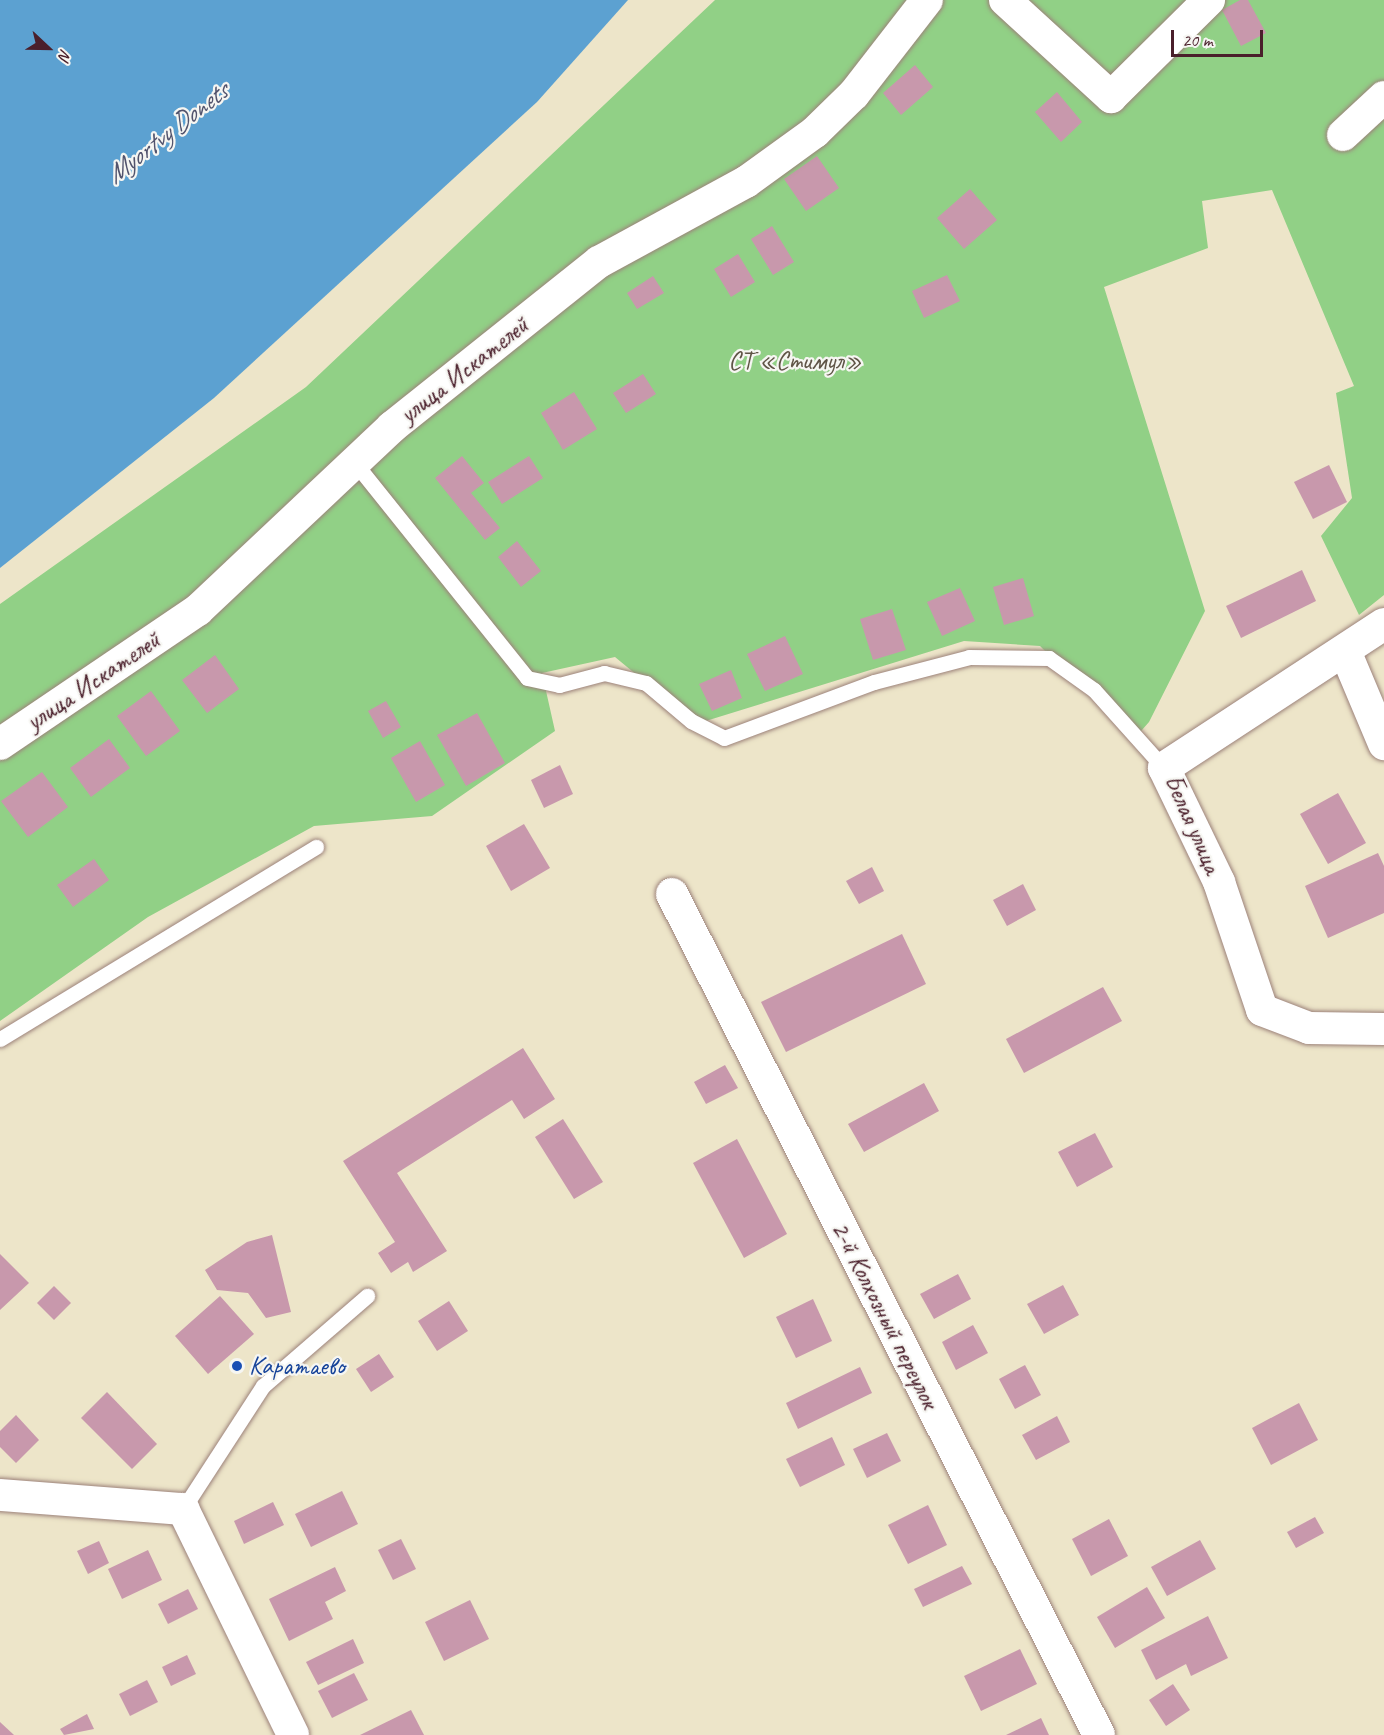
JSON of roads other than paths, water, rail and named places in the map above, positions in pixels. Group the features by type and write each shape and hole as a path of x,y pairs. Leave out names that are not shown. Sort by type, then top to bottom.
{"street":[{"name":"улица Искателей","path":"0,744 198,610 392,427 599,262 746,182 815,132 854,94 927,0"},
{"path":"1005,0 1111,97 1209,0"},
{"path":"1343,135 1384,96"},
{"name":"Белая улица","path":"1384,624 1164,768 1219,882 1263,1010 1309,1028 1384,1029"},
{"path":"1345,651 1384,744"},
{"name":"2-й Колхозный переулок","path":"672,894 1099,1735"},
{"path":"1,1495 183,1509 293,1735"}],"lane":[{"path":"355,463 527,678 559,685 604,673 646,682 692,721 724,738 874,682 969,657 1049,658 1094,690 1164,768"},
{"path":"0,1039 316,847"},
{"path":"183,1509 263,1386 367,1296"}],"water":[{"name":"Myortvy Donets","path":"0,0 628,0 537,102 214,398 0,568"}],"place":[{"name":"Каратаево","path":"237,1366"}],"park label":[{"name":"СТ «Стимул»","path":"795,361"}]}
